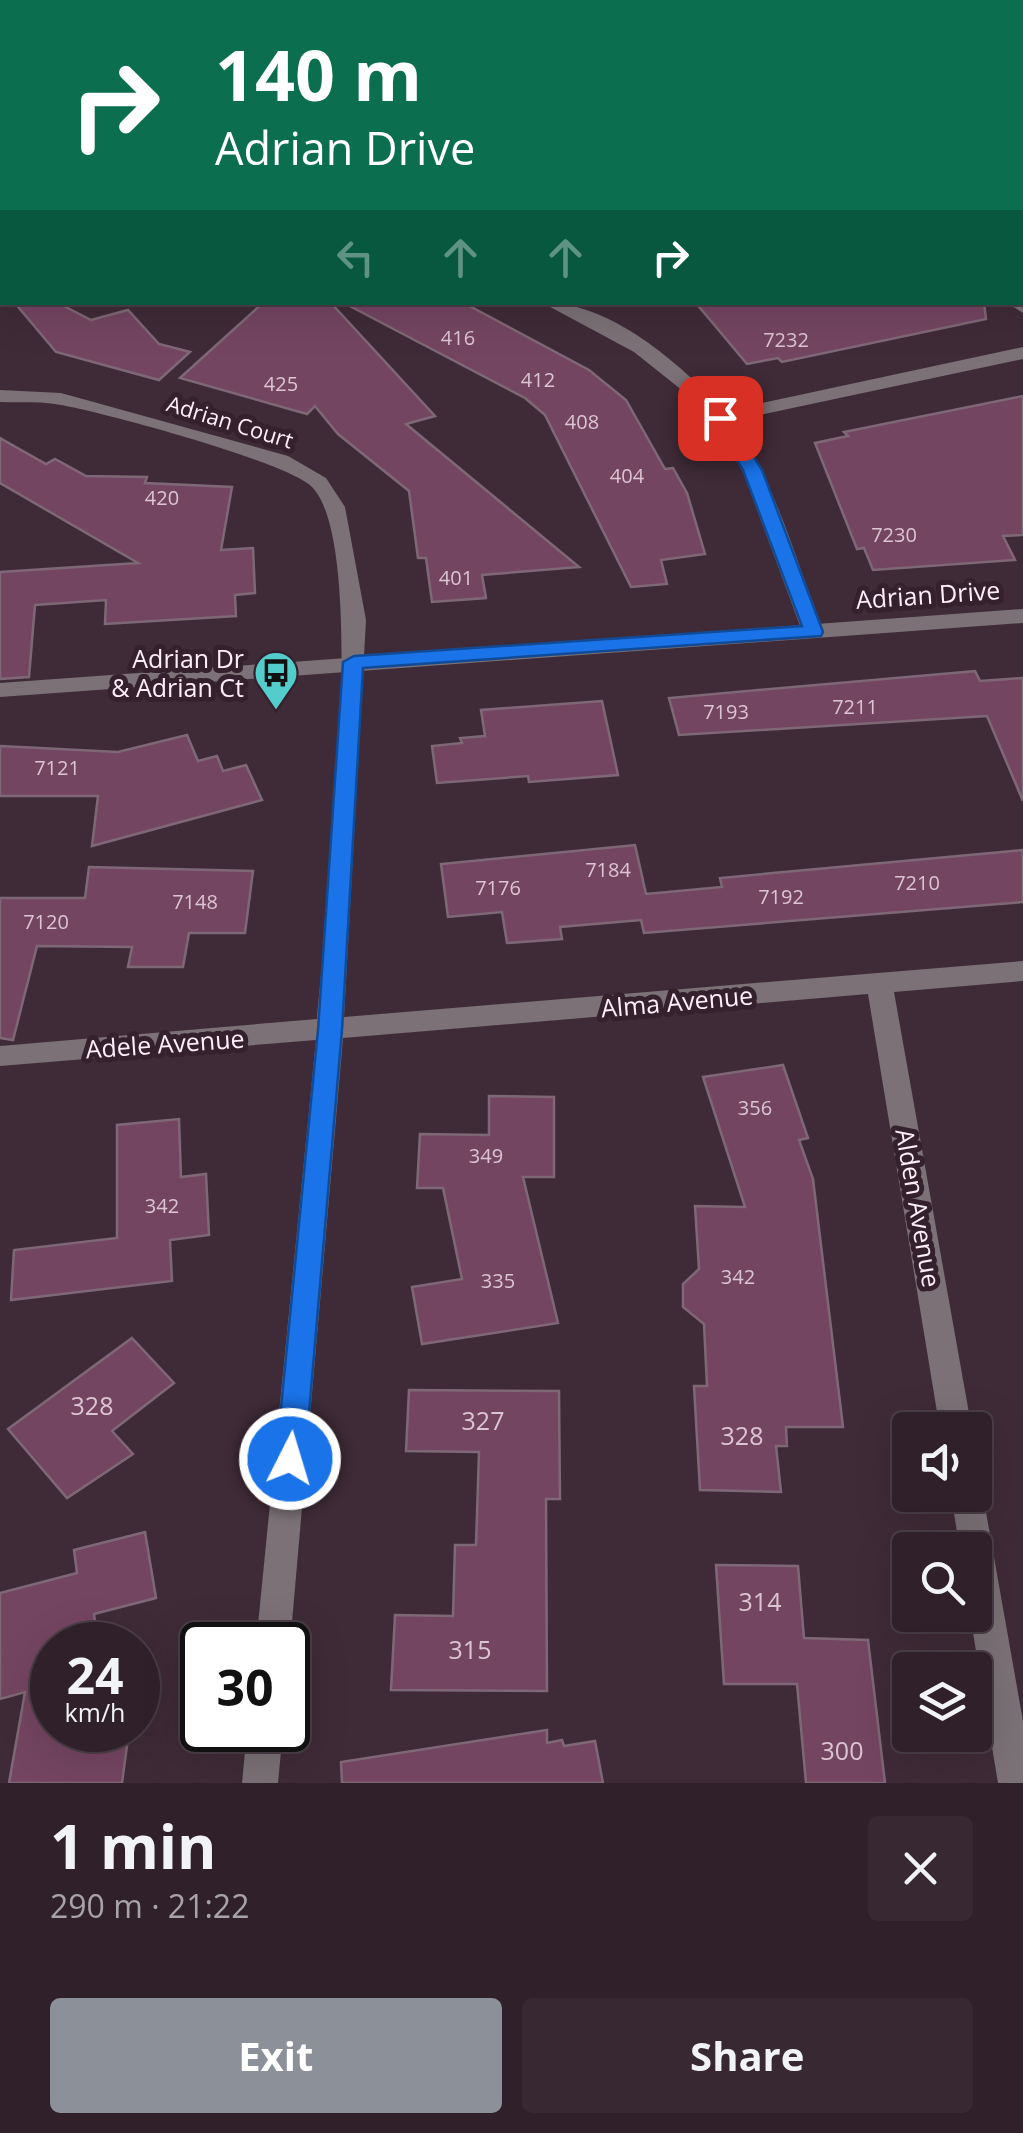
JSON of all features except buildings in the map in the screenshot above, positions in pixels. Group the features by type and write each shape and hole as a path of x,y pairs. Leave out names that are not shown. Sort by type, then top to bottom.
{"street":[{"path":"558,305 662,362 720,418 752,470 814,632"},
{"path":"720,418 1023,353"},
{"name":"Adrian Court","path":"0,396 61,400 281,460 318,482 335,507 347,559 355,620 354,662 330,1030 275,1622"},
{"name":"Adrian Drive","path":"0,690 1023,616"},
{"name":"Alma Avenue","path":"330,1030 1023,972"},
{"name":"Alden Avenue","path":"880,986 953,1412"},
{"name":"Adele Avenue","path":"0,1056 330,1030"},
{"path":"970,1512 1016,1783"},
{"path":"260,1783 263,1752"}],"place":[{"name":"Adrian Dr & Adrian Ct","path":"276,711"}],"route":[{"path":"290,1459 330,1030 354,662 814,632 752,470 720,418"}]}
